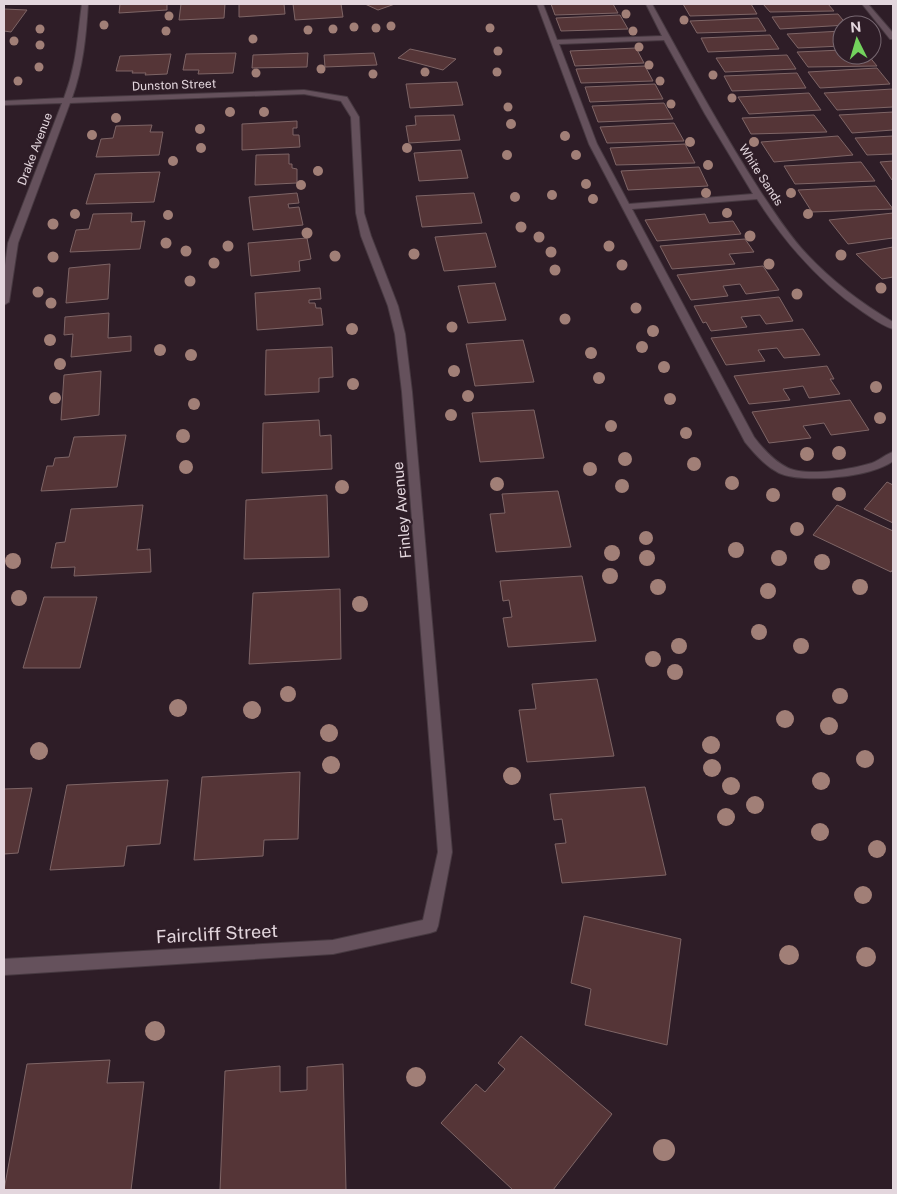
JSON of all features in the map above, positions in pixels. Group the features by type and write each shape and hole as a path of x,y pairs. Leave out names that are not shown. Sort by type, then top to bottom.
{"street":[{"name":"Drake Avenue","path":"4,302 13,242 76,76 82,54 85,4"},
{"path":"540,4 593,144 749,439 762,455 791,473 808,475 868,468 890,461 893,456"},
{"name":"White Sands","path":"649,4 712,121 787,238 828,281 854,301 893,326"},
{"path":"865,4 893,37"},
{"path":"554,42 667,38"},
{"name":"Dunston Street","path":"4,104 304,92 344,99"},
{"name":"Finley Avenue","path":"344,99 355,117 360,213 366,236 393,306 400,334 407,392 445,852 430,926"},
{"path":"626,207 760,196"},
{"name":"Faircliff Street","path":"4,967 333,947 430,926"}],"building":[{"path":"120,4 167,4 167,10 119,13"},
{"path":"181,4 225,4 224,18 179,20"},
{"path":"239,4 284,4 285,14 239,17"},
{"path":"293,4 341,4 343,17 295,20"},
{"path":"365,4 395,4 378,10"},
{"path":"551,4 613,4 618,13 555,15"},
{"path":"683,4 751,4 757,14 690,16"},
{"path":"763,4 828,4 834,11 770,12"},
{"path":"4,9 27,10 11,32 4,31"},
{"path":"838,14 839,15 832,15 832,26 780,29 772,17"},
{"path":"620,15 628,29 561,31 556,18"},
{"path":"758,18 766,31 697,33 690,21"},
{"path":"832,32 832,46 798,48 787,34"},
{"path":"770,35 779,49 708,52 701,38"},
{"path":"636,48 644,63 575,66 570,51"},
{"path":"410,49 456,59 443,70 398,58"},
{"path":"832,50 832,65 877,66 808,67 797,52"},
{"path":"236,53 233,73 198,74 199,70 183,70 186,54"},
{"path":"308,53 307,67 252,68 253,55"},
{"path":"374,53 377,65 325,67 324,55"},
{"path":"171,54 167,74 145,75 146,73 132,73 133,71 116,71 120,56"},
{"path":"787,55 796,69 725,72 716,58"},
{"path":"645,66 653,81 581,83 576,69"},
{"path":"877,68 890,84 820,88 808,72"},
{"path":"797,73 806,88 732,91 724,76"},
{"path":"457,82 463,105 410,108 406,84"},
{"path":"655,84 663,99 590,102 585,87"},
{"path":"893,89 893,107 837,110 824,93"},
{"path":"809,93 821,110 749,114 738,97"},
{"path":"664,103 673,119 598,122 592,106"},
{"path":"893,112 893,130 852,133 839,115"},
{"path":"454,115 460,140 409,143 406,126 416,125 415,116"},
{"path":"814,115 827,132 751,134 742,118"},
{"path":"297,121 297,128 293,128 293,135 299,135 300,147 242,150 242,124"},
{"path":"674,123 684,141 607,143 600,127"},
{"path":"152,125 150,132 163,132 159,155 96,157 101,139 113,138 116,126"},
{"path":"838,136 853,155 774,162 761,142"},
{"path":"893,136 893,154 867,155 855,138"},
{"path":"685,144 695,163 616,165 610,148"},
{"path":"461,150 468,178 419,181 414,153"},
{"path":"289,154 289,164 292,164 292,168 297,169 297,183 255,185 256,155"},
{"path":"893,161 893,179 892,180 880,162"},
{"path":"861,162 875,181 795,184 784,166"},
{"path":"699,167 708,186 628,190 621,171"},
{"path":"160,172 154,202 86,204 95,174"},
{"path":"876,186 893,209 812,212 798,190"},
{"path":"297,193 299,203 288,204 289,208 299,207 303,225 253,230 249,197"},
{"path":"474,193 482,223 422,227 416,196"},
{"path":"132,213 131,222 145,221 140,249 70,252 76,230 89,229 93,214"},
{"path":"893,213 893,238 848,244 829,220"},
{"path":"705,214 709,223 733,221 741,234 657,241 645,220"},
{"path":"486,233 496,267 444,271 435,237"},
{"path":"307,238 311,259 299,261 300,271 251,276 248,243"},
{"path":"745,239 754,252 729,254 735,264 672,269 660,246"},
{"path":"893,247 893,277 882,279 856,254"},
{"path":"110,264 108,299 66,303 69,268"},
{"path":"763,266 779,290 746,294 740,284 723,286 728,296 691,300 677,275"},
{"path":"495,283 506,320 468,323 458,286"},
{"path":"320,288 321,299 309,300 309,303 315,303 316,308 321,308 323,325 257,330 255,293"},
{"path":"779,297 793,321 766,324 760,315 741,317 747,327 711,331 706,322 703,323 694,306"},
{"path":"109,313 108,338 131,336 131,351 71,357 73,334 64,335 65,317"},
{"path":"803,329 820,355 784,358 777,348 758,350 765,361 726,365 711,338"},
{"path":"523,340 534,382 475,386 466,344"},
{"path":"332,347 333,377 319,378 319,392 265,395 266,350"},
{"path":"827,366 834,379 830,379 840,394 809,398 803,386 783,389 790,400 749,404 734,376"},
{"path":"101,371 99,415 61,420 64,375"},
{"path":"850,400 869,430 831,435 824,423 803,426 811,438 769,443 752,412"},
{"path":"534,410 544,458 480,462 472,413"},
{"path":"319,420 320,436 331,435 332,469 262,473 263,423"},
{"path":"126,435 117,487 41,491 47,466 53,466 55,458 69,457 74,437"},
{"path":"887,482 893,485 893,523 864,509"},
{"path":"558,491 571,547 496,552 490,514 505,513 502,494"},
{"path":"327,495 329,557 244,559 246,500"},
{"path":"143,505 137,550 150,549 151,572 74,576 75,567 51,568 56,543 65,542 71,509"},
{"path":"837,505 893,531 893,569 891,572 813,535"},
{"path":"582,576 596,641 508,647 503,618 512,617 509,600 503,601 500,581"},
{"path":"340,589 341,659 249,664 253,593"},
{"path":"44,597 97,597 80,668 23,668"},
{"path":"597,679 614,756 527,762 519,710 536,709 532,684"},
{"path":"300,772 298,839 264,840 263,856 194,860 202,777"},
{"path":"168,780 160,844 127,846 124,866 50,870 67,785"},
{"path":"645,787 666,875 562,883 555,844 566,843 562,819 554,820 550,794"},
{"path":"32,788 18,853 4,854 4,789"},
{"path":"584,916 681,939 667,1045 585,1025 591,989 571,983"},
{"path":"521,1036 612,1114 553,1190 513,1190 441,1123 476,1084 485,1092 505,1069 498,1063"},
{"path":"110,1060 107,1083 144,1082 131,1190 4,1190 27,1064"},
{"path":"343,1064 346,1190 220,1190 225,1071 280,1066 280,1092 307,1090 307,1067"}]}
